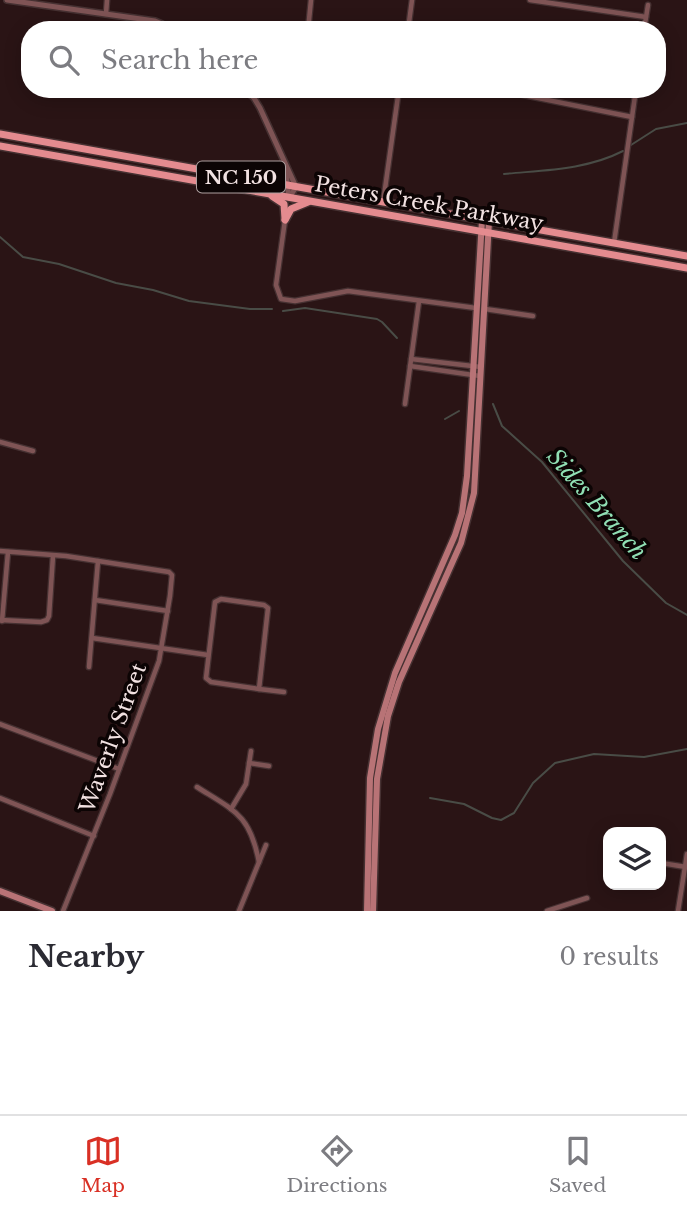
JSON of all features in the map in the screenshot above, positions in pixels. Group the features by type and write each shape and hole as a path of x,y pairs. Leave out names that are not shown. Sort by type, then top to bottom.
{"main road":[{"name":"Peters Creek Parkway","path":"0,134 687,256"},
{"name":"Peters Creek Parkway","path":"0,146 687,268"},
{"path":"270,194 284,205 285,220"},
{"path":"285,220 291,209 311,201"},
{"path":"332,205 346,204 376,209 383,203"},
{"path":"367,911 370,778 378,729 395,673 462,513 467,476 476,308 486,221"},
{"path":"373,911 377,779 383,740 399,682 461,543 474,493 485,309 484,232"},
{"path":"0,891 47,910"}],"street":[{"path":"7,0 155,21"},
{"path":"106,15 107,0"},
{"path":"309,21 311,0"},
{"path":"409,21 412,0"},
{"path":"530,0 646,17"},
{"path":"645,21 648,5"},
{"path":"253,98 296,187 289,198"},
{"path":"383,203 398,98"},
{"path":"538,98 632,117"},
{"path":"614,243 635,98"},
{"path":"285,161 289,198"},
{"path":"285,220 276,285 281,299 295,301 348,291 476,308"},
{"path":"405,404 419,301"},
{"path":"485,309 533,316"},
{"path":"411,359 481,367"},
{"path":"441,370 442,363"},
{"path":"410,366 480,376"},
{"path":"0,442 33,451"},
{"path":"0,551 98,561 89,667"},
{"path":"8,552 1,621 47,620 53,556"},
{"name":"Waverly Street","path":"63,911 153,680 172,581 169,572 98,561"},
{"path":"95,600 168,611"},
{"path":"259,689 269,611 267,606 217,600 214,606 206,678 208,680 259,689 284,692"},
{"path":"92,638 209,655"},
{"path":"0,724 119,769"},
{"path":"231,808 246,784 251,751"},
{"path":"249,763 269,766"},
{"path":"197,787 240,814 248,825 259,862"},
{"path":"0,798 94,835"},
{"path":"239,911 266,845"},
{"path":"678,911 687,854"},
{"path":"666,864 686,867"},
{"path":"547,911 587,898"}],"waterway":[{"path":"631,145 656,129 687,123"},
{"path":"504,174 580,166 623,151"},
{"name":"Sides Branch","path":"0,237 23,257 59,264 116,283 189,301 250,309 272,309"},
{"name":"Sides Branch","path":"283,311 305,308 377,319 397,338"},
{"name":"Sides Branch","path":"493,404 502,426 542,462 623,561 666,603 687,615"},
{"name":"Sides Branch","path":"445,419 459,411"},
{"path":"430,798 464,804 501,820 514,813 533,783 555,763 594,754 644,757 687,749"}]}
